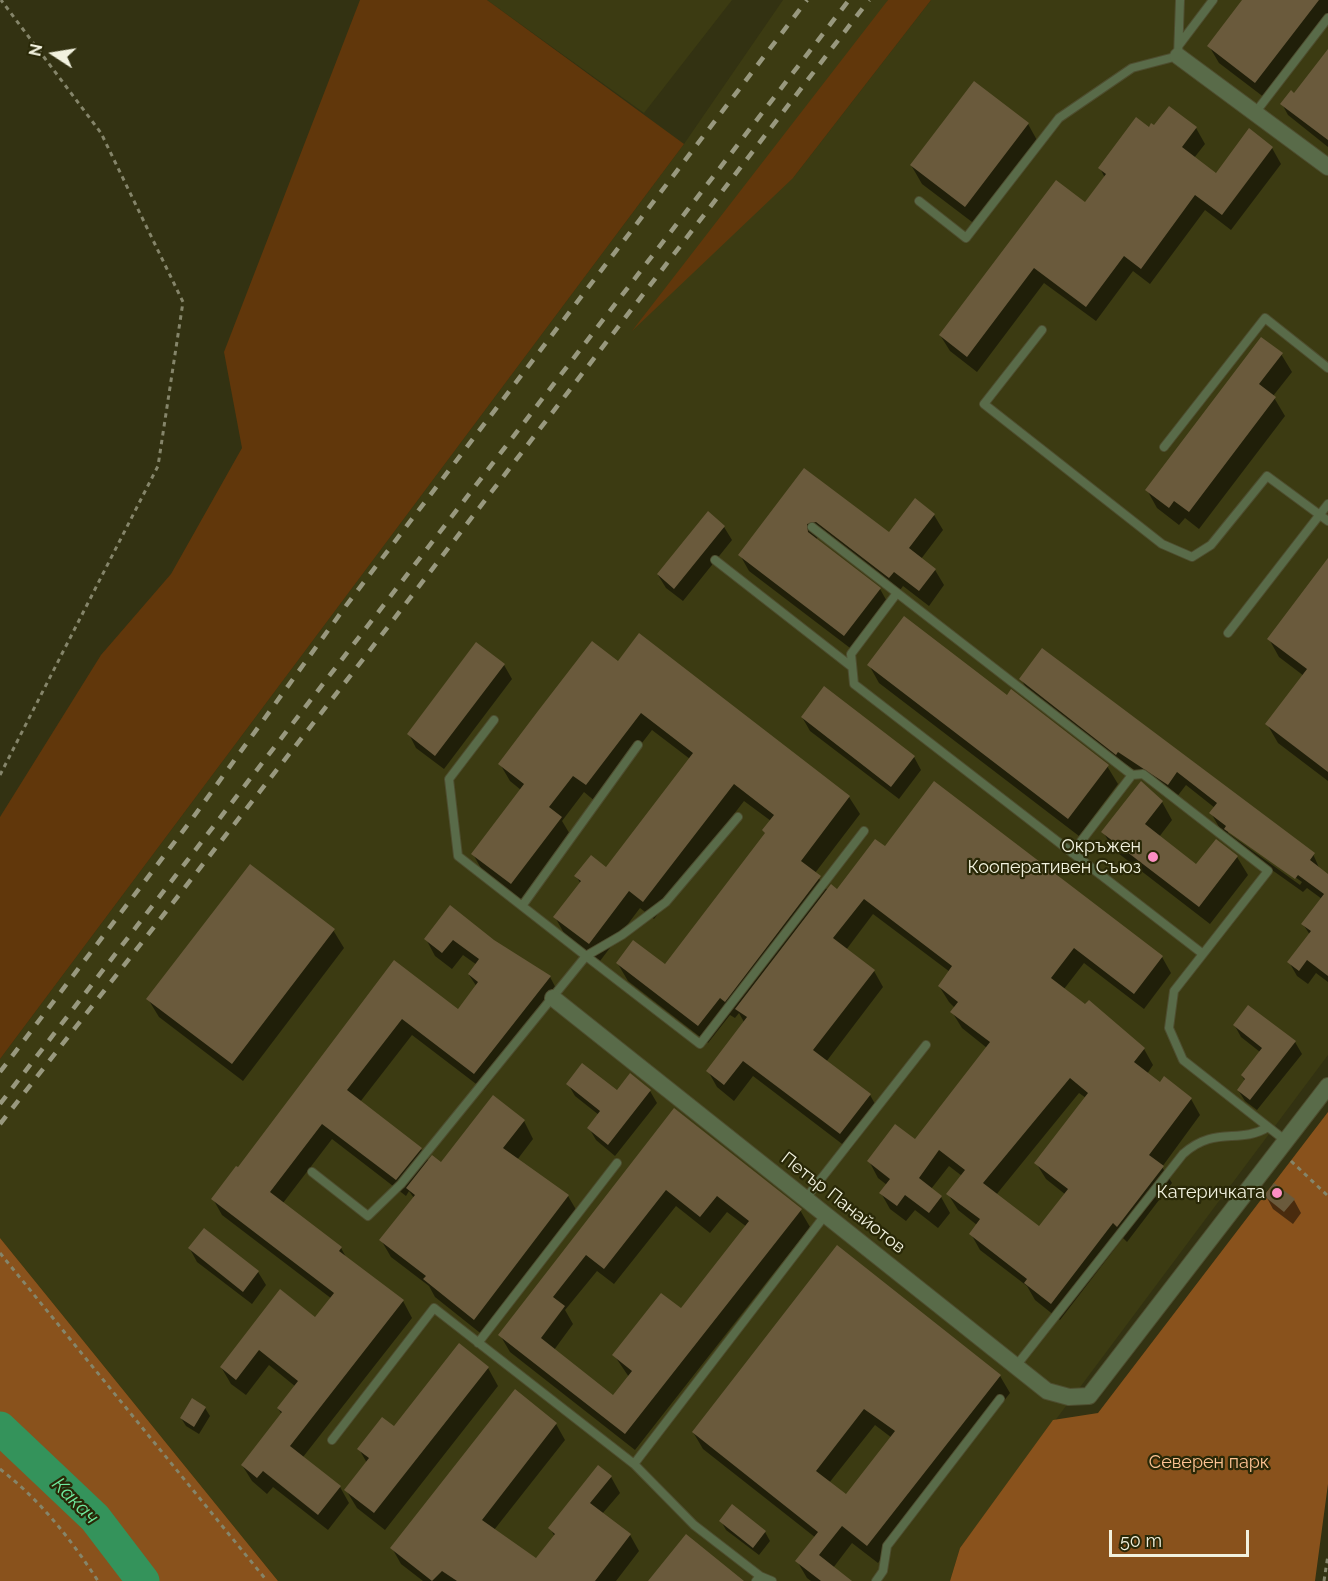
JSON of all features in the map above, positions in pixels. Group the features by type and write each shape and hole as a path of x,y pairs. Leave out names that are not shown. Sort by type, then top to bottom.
{"street":[{"path":"1178,51 1255,113 1328,167"},
{"name":"Петър Панайотов","path":"553,998 1016,1366 1058,1396 1089,1396 1328,1086"}],"lane":[{"path":"1178,51 1180,0"},
{"path":"919,201 966,238 1059,118 1132,68 1178,51 1213,0"},
{"path":"1255,113 1328,18"},
{"path":"1164,447 1265,318 1328,368"},
{"path":"1042,330 984,404 1162,544 1192,556 1212,545 1267,476 1328,521"},
{"path":"1228,633 1328,504"},
{"path":"812,527 1132,776"},
{"path":"715,560 852,667"},
{"path":"897,593 850,654 854,684 1203,954"},
{"path":"494,720 449,779 458,856 700,1044 864,831"},
{"path":"522,906 638,745"},
{"path":"1072,853 1132,776 1143,774 1268,871 1174,991 1169,1028 1183,1060 1268,1127 1282,1145"},
{"path":"312,1172 368,1216 401,1184 586,956 622,935 666,902 738,817"},
{"path":"806,1198 926,1045"},
{"path":"1016,1366 1183,1154 1192,1146 1218,1135 1248,1136 1268,1127"},
{"path":"478,1342 617,1163"},
{"path":"634,1464 827,1214"},
{"path":"332,1440 434,1308 634,1464 694,1525 758,1579 772,1581"},
{"path":"876,1581 883,1571 887,1546 1000,1399"}],"path":[{"path":"0,775 158,466 183,302 101,133 1,0"},
{"path":"1282,1145 1328,1196"},
{"path":"0,1253 267,1581"},
{"path":"0,1469 29,1492 76,1547 98,1581"},
{"path":"1324,1581 1328,1555"}],"shaded area":[{"path":"360,0 487,0 684,144 0,1059 0,817 101,655 171,574 242,448 224,352"},
{"path":"487,0 732,0 644,113"},
{"path":"783,0 888,0 793,178 931,0 1328,0 1328,1055 960,1548 950,1581 278,1581 0,1238 0,1059 684,144"},
{"path":"888,0 931,0 793,178 632,331"}],"green space":[{"name":"Северен парк","path":"1328,1112 1328,1484 1315,1581 950,1581 960,1548 1053,1420 1098,1413"},
{"path":"0,1238 278,1581 0,1581"}],"building":[{"path":"1242,0 1319,0 1255,83 1207,46"},
{"path":"1328,49 1328,140 1280,104 1291,90 1294,93"},
{"path":"974,81 1029,123 965,207 910,165"},
{"path":"1169,106 1197,127 1182,147 1216,173 1249,128 1273,147 1222,215 1195,195 1141,269 1124,256 1086,307 1034,268 967,357 939,335 1056,180 1085,202 1106,174 1098,168 1136,117 1149,127 1151,123 1154,125"},
{"path":"1261,337 1283,353 1259,384 1276,397 1189,512 1174,501 1169,508 1145,490"},
{"path":"804,468 889,532 915,498 935,514 909,548 936,569 919,591 894,572 889,578 816,522 807,524 808,532 881,588 844,636 738,555"},
{"path":"708,511 725,526 674,589 657,574"},
{"path":"1328,558 1328,772 1265,724 1307,669 1267,639"},
{"path":"904,616 1007,695 1011,689 1109,765 1068,819 867,665"},
{"path":"639,633 850,796 801,861 821,876 725,1002 720,998 698,1026 616,963 633,940 665,964 765,833 762,830 774,815 734,784 643,902 629,891 589,944 553,917 581,881 574,876 591,855 606,867 693,753 641,713 586,785 573,776 549,807 562,817 511,884 471,854 524,784 498,764 538,711 592,641 618,661"},
{"path":"476,642 505,664 435,756 407,734"},
{"path":"1042,648 1315,853 1310,860 1328,874 1328,976 1307,960 1299,971 1287,962 1311,931 1301,924 1324,894 1298,875 1295,879 1224,829 1226,826 1209,813 1217,803 1177,772 1168,785 1118,752 1116,755 1019,679"},
{"path":"824,686 915,756 891,787 801,717"},
{"path":"934,781 1163,956 1134,994 1074,948 1051,978 1085,1004 1089,1000 1145,1048 1134,1062 1160,1082 1164,1076 1192,1098 1149,1155 1164,1166 1117,1227 1113,1223 1051,1304 1024,1283 1027,1279 969,1234 980,1219 946,1194 965,1170 939,1150 919,1178 942,1196 929,1213 905,1195 897,1206 879,1193 890,1179 867,1161 895,1124 915,1139 990,1042 950,1012 958,1002 938,986 952,966 864,899 833,938 875,970 813,1050 871,1094 840,1134 743,1061 724,1085 706,1071 747,1017 735,1009 831,884 837,889 875,839 885,846","holes":["1070,1078 1088,1093 1034,1163 1068,1189 1039,1226 983,1183"]},
{"path":"1141,781 1163,801 1145,824 1196,864 1216,839 1238,856 1199,907 1101,832"},
{"path":"250,864 335,929 232,1064 146,999"},
{"path":"450,905 494,940 551,976 474,1074 402,1019 347,1090 422,1148 396,1180 322,1124 270,1192 342,1247 339,1251 404,1300 290,1446 341,1486 318,1515 263,1471 257,1478 241,1465 282,1412 277,1408 298,1381 259,1350 236,1380 220,1367 280,1289 315,1317 334,1293 211,1199 236,1166 238,1167 394,960 458,1009 478,982 468,974 479,959 453,940 442,953 424,939"},
{"path":"1248,1005 1296,1041 1250,1100 1237,1090 1245,1079 1241,1075 1262,1048 1233,1025"},
{"path":"582,1063 617,1090 630,1073 651,1090 608,1145 587,1128 600,1111 566,1084"},
{"path":"493,1095 525,1120 503,1148 569,1195 474,1320 423,1279 426,1276 379,1240 415,1195 406,1188 432,1155 441,1162"},
{"path":"674,1108 802,1209 625,1434 498,1335","holes":["666,1190 700,1217 717,1196 749,1221 681,1308 661,1293 612,1355 632,1371 613,1395 541,1338 565,1306 553,1297 586,1255 604,1269"]},
{"name":"Катеричката","path":"1274,1183 1295,1199 1284,1212 1264,1196"},
{"path":"204,1228 259,1271 243,1292 188,1248"},
{"path":"837,1245 1001,1375 867,1546 842,1526 819,1555 852,1581 821,1581 795,1561 818,1532 692,1432","holes":["864,1409 895,1431 846,1494 816,1471"]},
{"path":"459,1343 489,1367 374,1513 344,1490 369,1458 357,1449 382,1417 394,1426"},
{"path":"515,1389 557,1423 482,1520 536,1558 555,1534 548,1528 598,1465 612,1476 590,1503 631,1534 595,1581 457,1581 442,1571 432,1581 390,1548"},
{"path":"192,1398 206,1407 194,1427 180,1418"},
{"path":"732,1504 766,1531 753,1548 719,1521"},
{"path":"686,1534 744,1581 648,1581"}],"waterway":[{"name":"Какач","path":"0,1428 95,1518 143,1581"}],"railway":[{"path":"0,1072 192,819 345,607 807,0"},
{"path":"0,1104 849,0"},
{"path":"0,1124 354,671 869,0"}],"place":[{"name":"Окръжен Кооперативен Съюз","path":"1153,857"},
{"name":"Катеричката","path":"1277,1193"}]}
